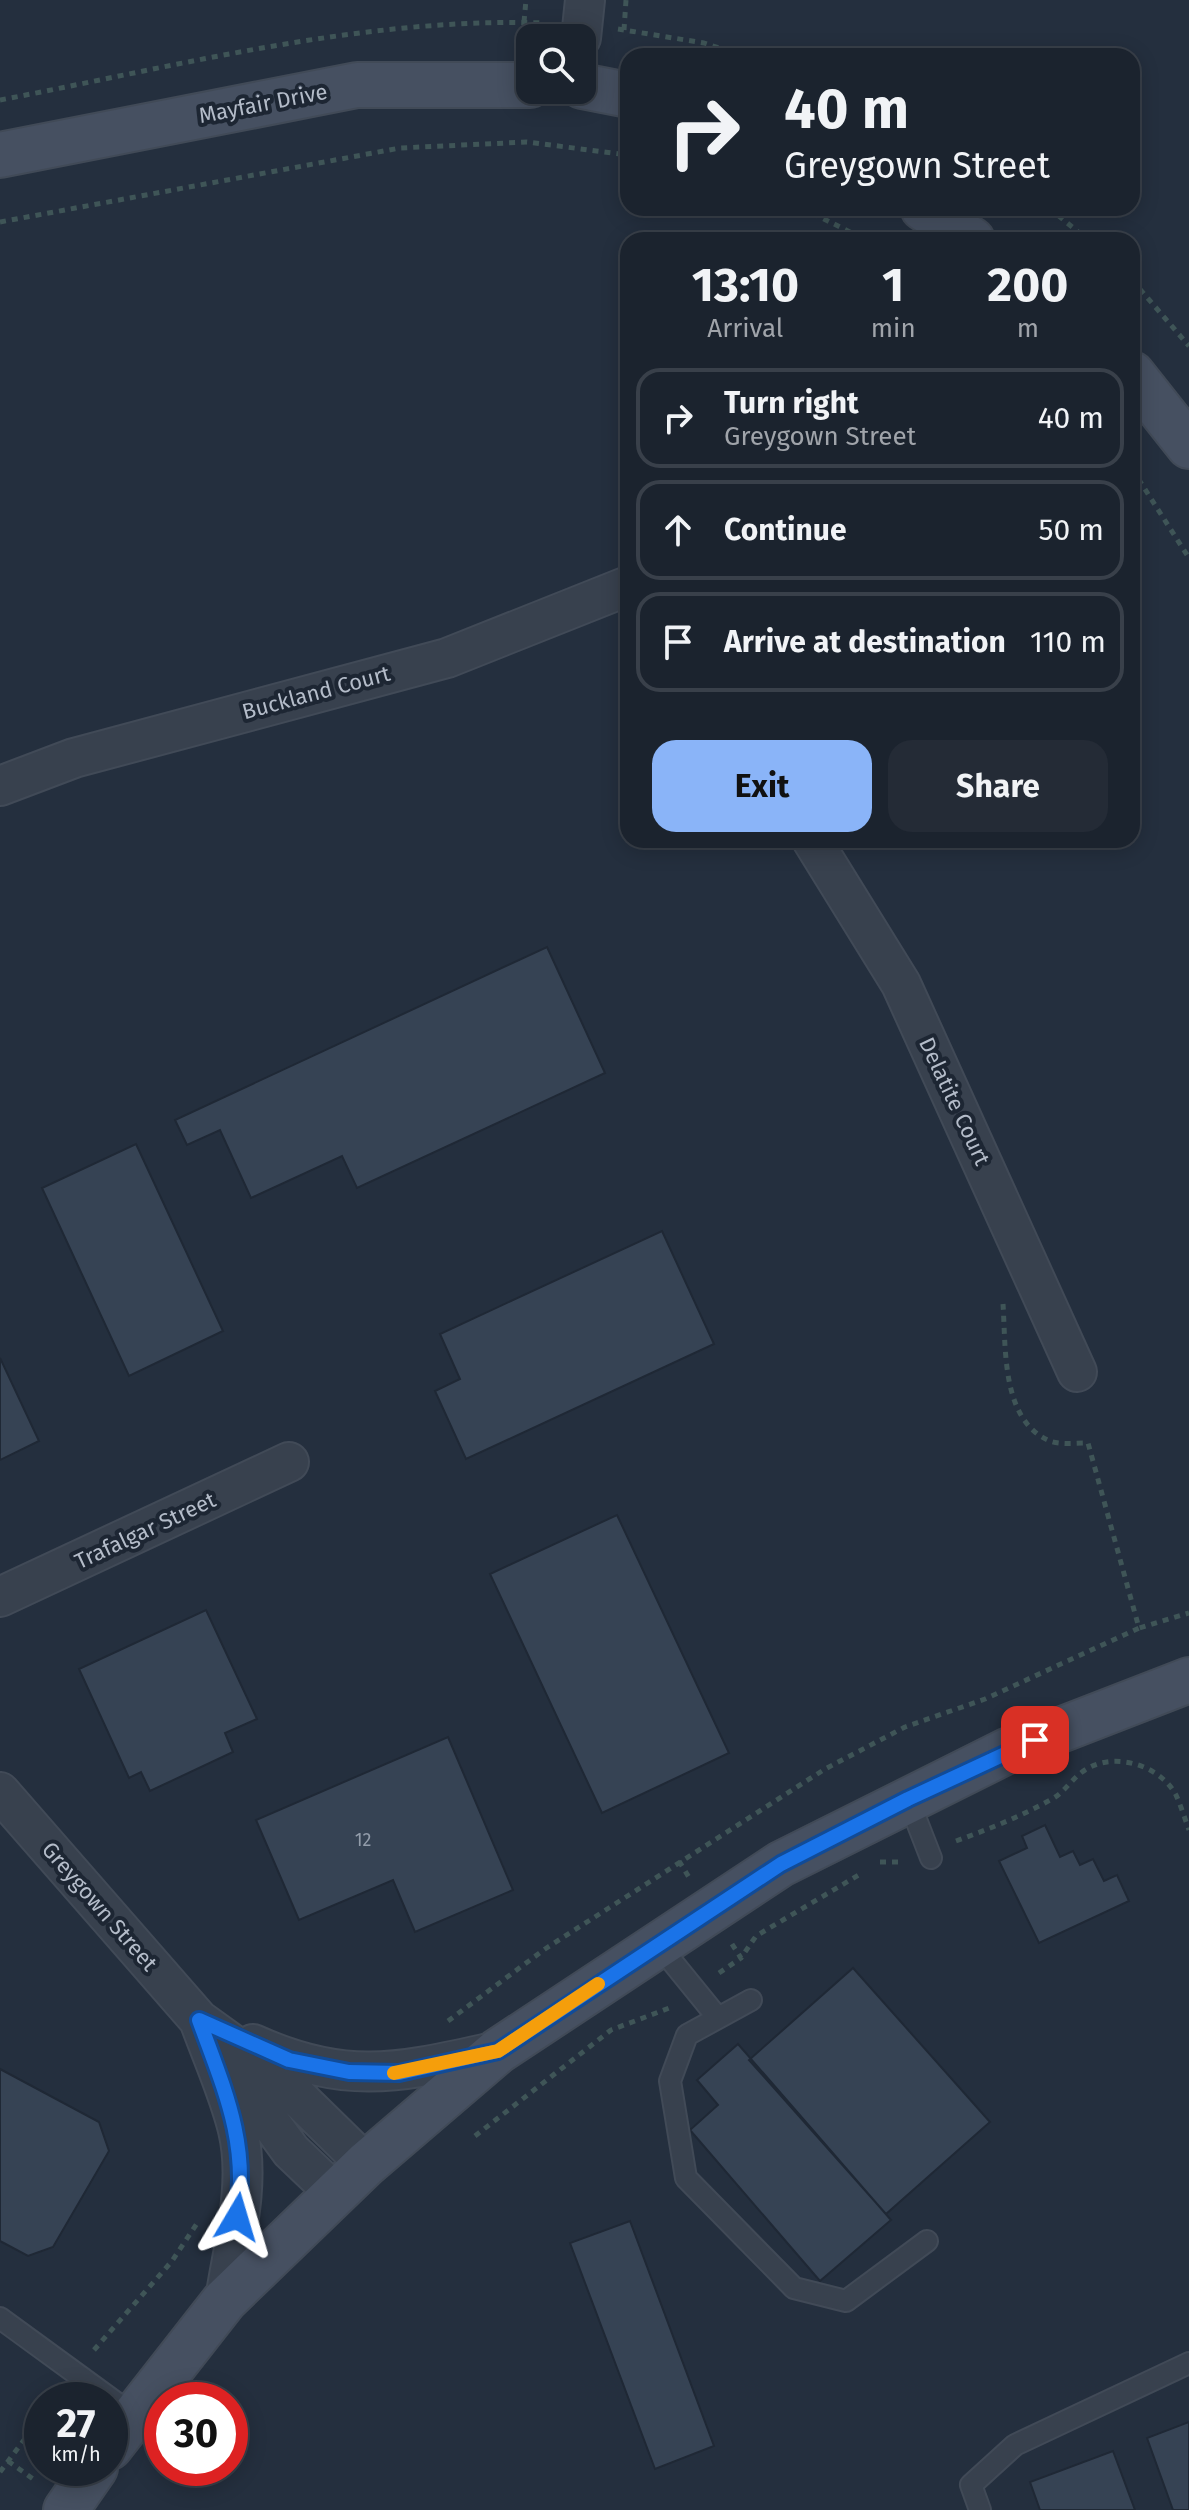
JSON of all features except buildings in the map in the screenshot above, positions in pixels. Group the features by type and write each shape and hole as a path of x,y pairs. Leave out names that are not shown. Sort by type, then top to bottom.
{"main road":[{"name":"Mayfair Drive","path":"0,155 357,85 516,85"},
{"path":"596,89 620,93"},
{"path":"935,216 960,232"},
{"path":"1140,384 1189,446"},
{"path":"128,2423 225,2300 366,2164 498,2051 657,1943 781,1864 1009,1750 1189,1680"},
{"path":"66,2510 83,2486"}],"street":[{"path":"582,24 585,0"},
{"name":"Buckland Court","path":"0,786 74,758 447,658 620,589"},
{"name":"Delatite Court","path":"817,848 901,984 1077,1372"},
{"name":"Trafalgar Street","path":"0,1597 289,1462"},
{"name":"Greygown Street","path":"0,1792 199,2020 274,2074 366,2164"},
{"path":"199,2020 258,2109 291,2151 335,2193"},
{"name":"Greygown Street","path":"199,2020 289,2060 349,2072 399,2073 498,2051"},
{"name":"Greygown Street","path":"199,2020 238,2129 242,2158 242,2189 225,2300"}],"lane":[{"path":"908,1799 931,1858"},
{"path":"657,1943 718,2018"},
{"path":"751,2000 687,2035 670,2081 686,2178 794,2288 846,2301 927,2241"},
{"path":"0,2318 75,2372 83,2382"},
{"path":"980,2510 971,2485 1015,2445 1189,2363"}],"path":[{"path":"524,22 526,0"},
{"path":"0,222 400,148 527,142 620,154"},
{"path":"818,216 850,232"},
{"path":"1059,216 1078,232"},
{"path":"1140,289 1189,346"},
{"path":"1140,481 1189,558"},
{"path":"442,2024 545,1949 825,1769 905,1727 985,1699 1139,1628"},
{"path":"475,2136 611,2030 674,2007 694,1989 741,1958"},
{"path":"75,2372 172,2261 204,2212"},
{"path":"0,2472 24,2440"}],"slow traffic":[{"path":"394,2073 498,2051 598,1984"}],"route":[{"path":"237,2217 242,2189 238,2129 199,2020 289,2060 349,2072 399,2073 498,2051 657,1943 781,1864 908,1799 1035,1740"}]}
